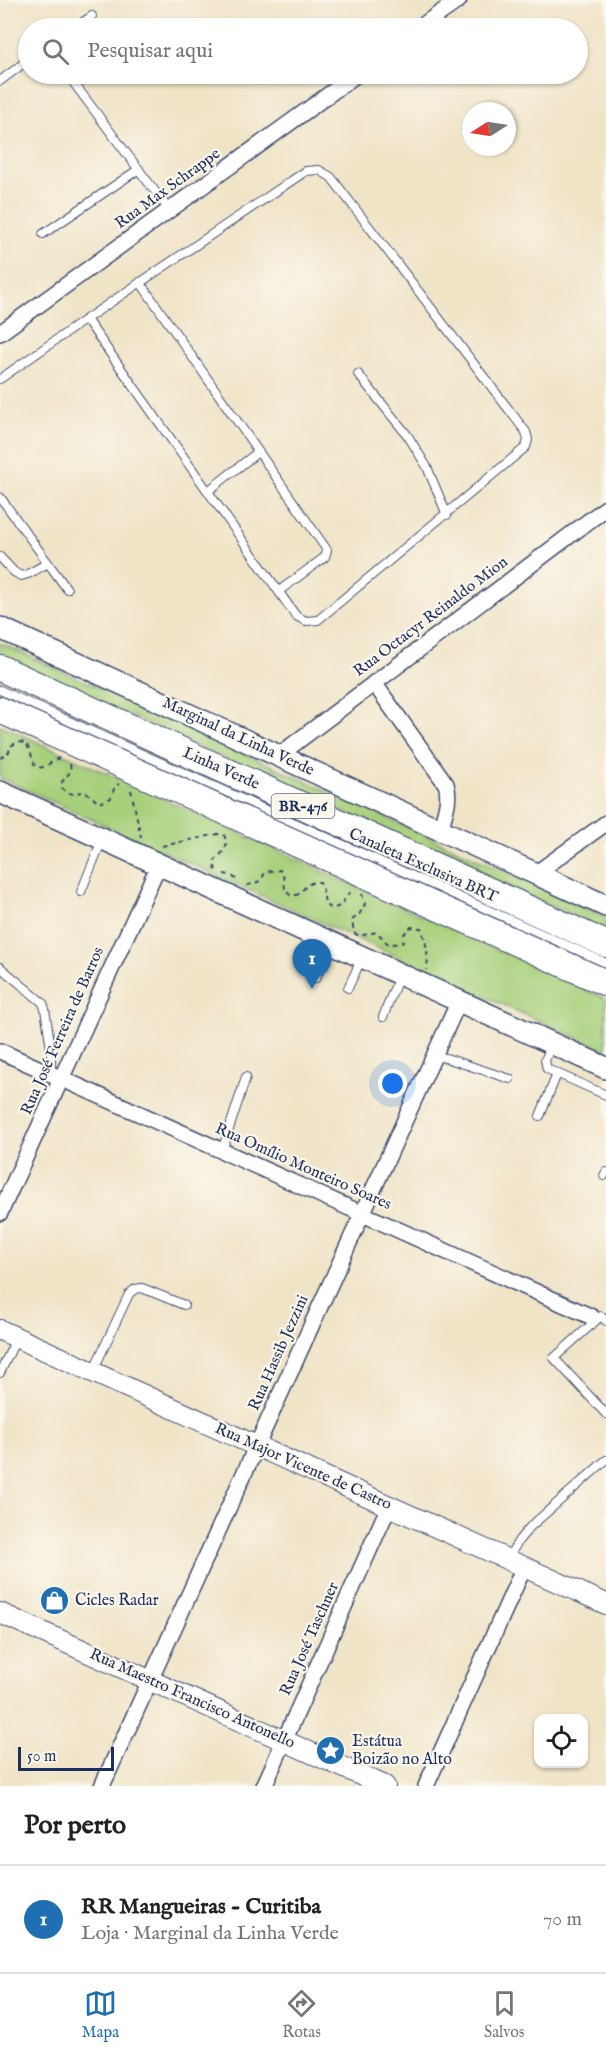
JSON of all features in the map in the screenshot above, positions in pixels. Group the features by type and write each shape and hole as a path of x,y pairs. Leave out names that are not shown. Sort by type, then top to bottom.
{"highway":[{"name":"Linha Verde","path":"0,668 606,944"},
{"name":"BR-476","path":"0,710 606,982"}],"main road":[{"name":"Marginal da Linha Verde","path":"0,628 606,906"},
{"path":"0,792 102,839 160,855 331,943 606,1068"}],"street":[{"path":"433,18 459,0"},
{"name":"Rua Max Schrappe","path":"0,333 343,84"},
{"name":"Rua Octacyr Reinaldo Mion","path":"278,756 606,508"},
{"path":"374,683 446,784 449,792 448,800 440,830"},
{"path":"536,874 606,823"},
{"name":"Rua José Ferreira de Barros","path":"0,1213 56,1076 160,855"},
{"name":"Rua Hassib Jezzini","path":"102,1786 459,1001"},
{"name":"Rua Omílio Monteiro Soares","path":"0,1051 598,1319"},
{"name":"Rua Major Vicente de Castro","path":"8,1334 606,1604"},
{"name":"Rua José Taschner","path":"264,1786 389,1506"},
{"path":"426,1786 516,1563"},
{"name":"Rua Maestro Francisco Antonello","path":"0,1613 385,1786"}],"lane":[{"path":"0,81 18,68"},
{"path":"74,84 169,210"},
{"path":"43,234 138,169"},
{"path":"0,379 86,319 140,282 306,171 319,170 331,177 526,432 528,440 526,447 447,515 318,620 306,621 296,616 86,319"},
{"path":"140,282 327,550 325,557 279,591"},
{"path":"358,374 408,436 427,467 447,515"},
{"path":"208,491 258,452"},
{"path":"0,497 67,589"},
{"path":"0,557 21,576 48,563"},
{"name":"Canaleta Exclusiva BRT","path":"0,690 606,963"},
{"path":"81,892 102,839"},
{"path":"316,978 331,943"},
{"path":"348,988 362,957"},
{"path":"0,967 42,1003 45,1009 56,1076"},
{"path":"383,1017 400,974"},
{"path":"553,1044 545,1060 547,1069 606,1095"},
{"path":"435,1056 510,1079"},
{"path":"540,1116 557,1074"},
{"path":"222,1151 246,1077"},
{"path":"92,1372 129,1294 135,1289 142,1287 184,1305"},
{"path":"598,1319 554,1358 606,1414"},
{"path":"0,1374 8,1334"},
{"path":"516,1563 519,1540 530,1527 606,1460"}],"path":[{"path":"0,758 9,752 10,746 19,742 26,743 34,766 39,768 63,757"},
{"path":"69,760 71,771 62,782 62,788 66,792 73,794 85,791 95,802 99,803 111,798 115,786 122,783"},
{"path":"130,789 141,839"},
{"path":"160,855 218,834 224,835 227,843 225,850 214,862 215,869 218,873 231,875 246,885 259,882 264,878 265,872 280,870 284,878 285,890 290,895 297,895 304,885 312,881 320,882 324,890 324,903 327,908 333,909 340,907 350,891 360,891 365,904 359,915 352,920 354,933 359,936 377,932 389,945 396,945 403,942 404,934 411,927 421,928 428,960 427,976"}],"green space":[{"path":"0,643 606,917 606,931 0,657"},
{"path":"0,725 606,999 606,1051 0,778"}],"place":[{"name":"RR Mangueiras - Curitiba","path":"312,989"},
{"name":"Cicles Radar","path":"54,1601"},
{"name":"Estátua Boizão no Alto","path":"331,1751"}]}
